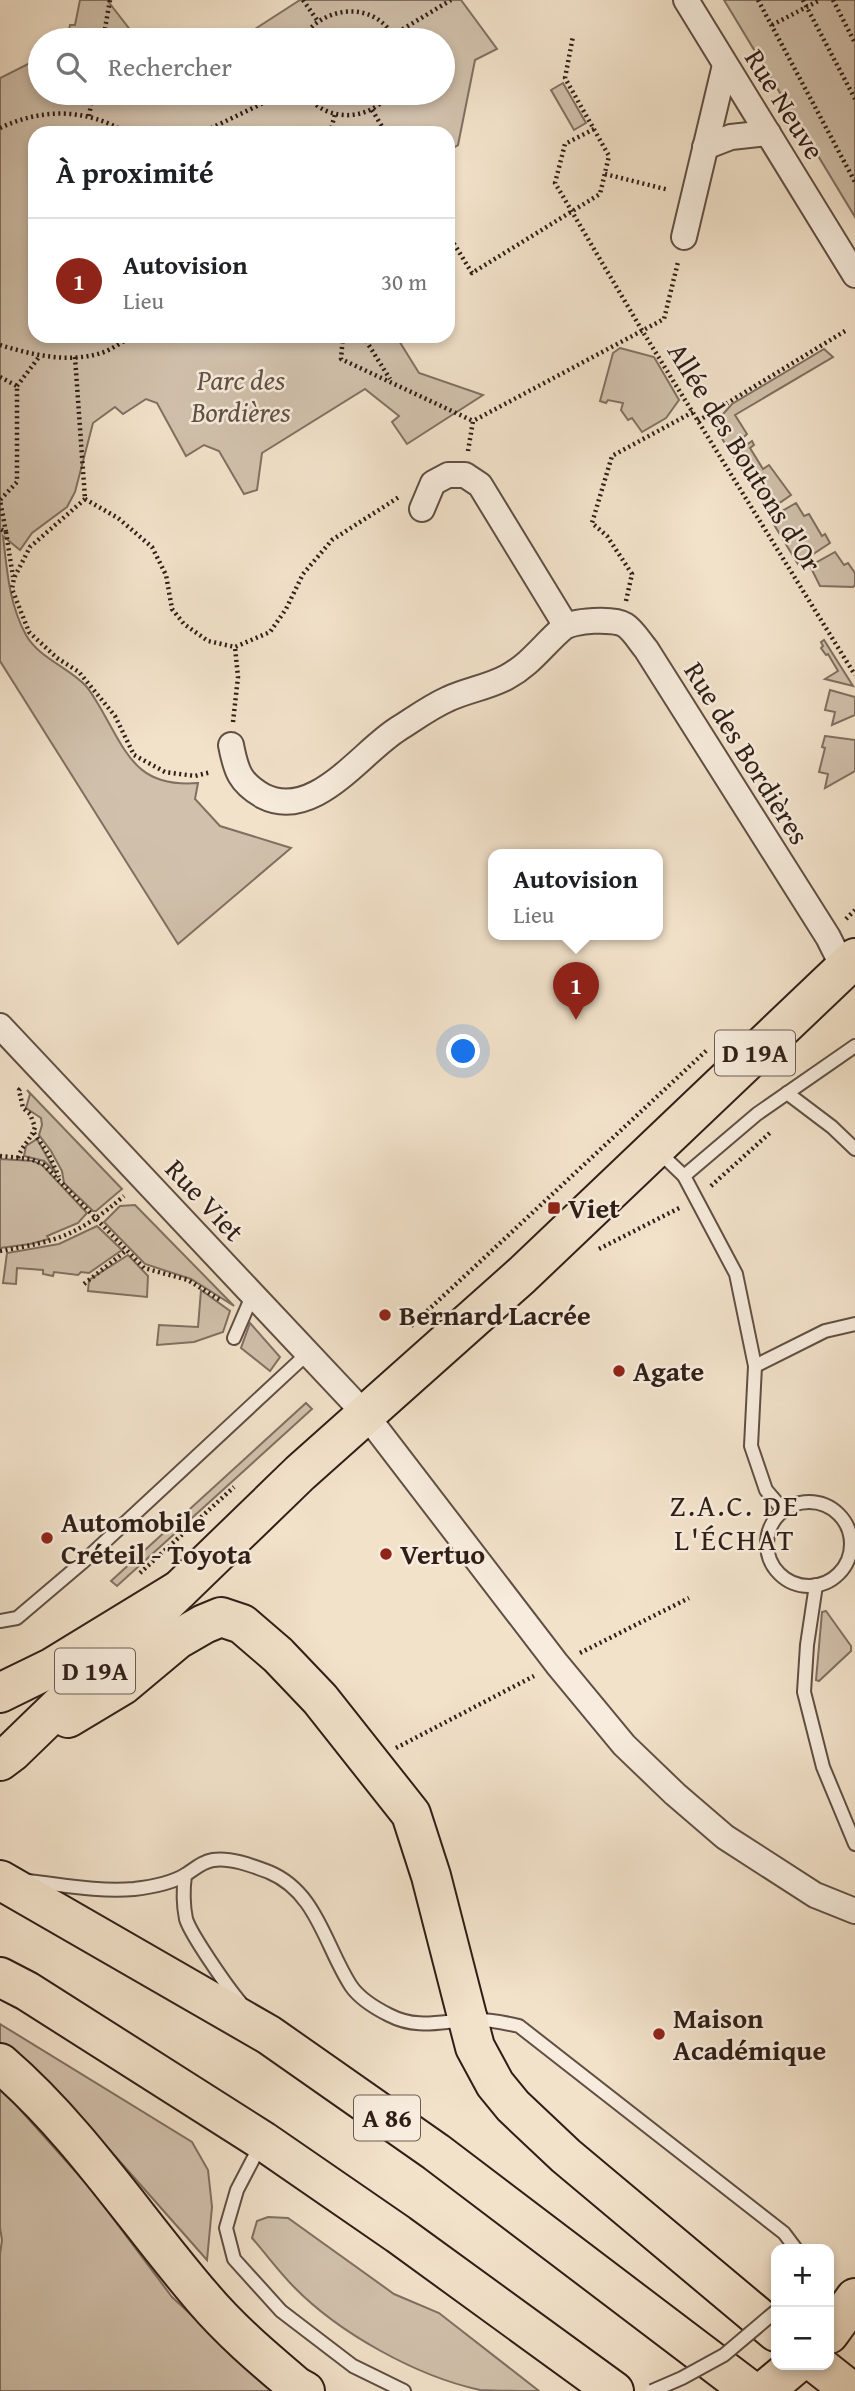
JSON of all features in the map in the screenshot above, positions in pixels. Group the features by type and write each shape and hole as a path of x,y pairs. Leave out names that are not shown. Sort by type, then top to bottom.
{"main road":[{"name":"D 19A","path":"6,1756 300,1473 521,1276 849,963"},
{"path":"0,1693 53,1667 179,1590"},
{"path":"6,1756 122,1685 178,1639 204,1624 221,1617 242,1624 320,1699 411,1814 431,1876 475,2047 495,2084 513,2106 595,2181 771,2328"},
{"name":"A 86","path":"0,1879 269,2035 436,2152 751,2391"},
{"path":"0,1977 263,2141 398,2234 614,2391"},
{"path":"0,2063 26,2086 102,2170 204,2299 247,2345 305,2391"},
{"path":"834,2327 855,2298"},
{"path":"764,2391 789,2370"},
{"path":"824,2370 851,2391"}],"street":[{"name":"Rue Neuve","path":"686,0 855,275"},
{"path":"684,237 725,65"},
{"path":"705,147 731,136 768,133"},
{"path":"234,756 247,787 269,799 290,802 318,793 348,773 387,736 447,699 507,677 537,655 565,626 480,485 465,475 448,475 433,482 422,509"},
{"name":"Rue des Bordières","path":"565,626 598,620 625,625 646,649 828,937 849,963"},
{"name":"Rue Viet","path":"0,1026 144,1178 248,1305 307,1353 366,1415 557,1664 624,1745 725,1838 815,1895 855,1911"}],"lane":[{"path":"684,1176 757,1114 855,1046"},
{"path":"788,1093 832,1127 855,1149"},
{"path":"654,1147 684,1176 736,1274 755,1366 751,1446 766,1490 784,1511"},
{"path":"234,1338 248,1305"},
{"path":"755,1366 825,1331 855,1324"},
{"path":"0,1621 17,1618 83,1562 307,1353"},
{"path":"818,1503 829,1507 846,1524 852,1559 836,1576 817,1585 793,1582 774,1567 769,1556 767,1543 770,1531 775,1520 794,1505 818,1503"},
{"path":"817,1585 808,1633 804,1692 823,1767 855,1844"},
{"path":"0,1879 97,1890 159,1885 185,1875 199,1864 215,1859 230,1860 269,1872 292,1884 313,1911 352,1987 369,2004 412,2024 468,2020 496,2021 519,2026 783,2232 792,2244"},
{"path":"185,1875 183,1896 187,1922 230,1990 269,2035"},
{"path":"263,2141 237,2190 226,2228 234,2259 281,2312 353,2366 404,2391"},
{"path":"652,2391 724,2355 771,2315"}],"path":[{"path":"105,28 110,0"},
{"path":"303,0 317,20"},
{"path":"409,28 451,0"},
{"path":"758,0 855,182"},
{"path":"803,0 855,99"},
{"path":"772,25 820,0"},
{"path":"833,0 855,43"},
{"path":"311,28 317,20 344,10 372,16 386,28"},
{"path":"455,245 472,273 600,194 609,156 565,78 573,36"},
{"path":"89,116 91,105"},
{"path":"215,126 258,105"},
{"path":"317,105 335,114 360,114 379,105"},
{"path":"372,110 382,126"},
{"path":"0,128 22,118 55,112 89,116 115,126"},
{"path":"332,126 335,114"},
{"path":"594,129 565,144 555,183 643,332"},
{"path":"605,174 694,196"},
{"name":"Allée des Boutons d'Or","path":"473,421 664,319 684,237"},
{"path":"698,421 845,331"},
{"name":"Allée des Boutons d'Or","path":"643,332 855,675"},
{"path":"0,345 39,357 75,357 103,352 120,343"},
{"path":"342,343 341,359 473,421 465,475"},
{"path":"367,343 390,380"},
{"path":"14,578 0,500 17,482 17,386 39,357"},
{"path":"75,357 85,499"},
{"path":"0,377 17,386"},
{"path":"625,605 632,574 607,536 592,523 612,456 692,412"},
{"path":"85,499 118,518 152,547 166,575 172,609 184,624 208,641 235,647 270,632 286,609 303,574 332,540 393,500 433,482"},
{"path":"85,499 30,547 14,578 12,589 29,632 57,658 79,672 115,716 134,755 165,772 195,776 234,756 238,677 235,647"},
{"path":"0,529 6,532"},
{"path":"18,1158 22,1147 30,1141 35,1127 30,1114 23,1108 19,1090 41,1069"},
{"path":"589,1258 599,1249 695,1200 772,1131"},
{"path":"34,1133 49,1154 61,1181"},
{"path":"0,1156 30,1159 43,1164 144,1268 188,1280 248,1305"},
{"path":"0,1251 46,1244 77,1231 97,1219 144,1178"},
{"path":"84,1284 127,1250"},
{"path":"371,1761 689,1598"}],"green space":[{"path":"80,0 107,0 129,28 69,28 70,25 75,25"},
{"name":"Parc des Bordières","path":"300,0 461,0 497,49 475,60 458,145 455,147 455,126 28,126 28,343 400,343 419,373 483,395 407,444 392,422 399,416 365,389 262,453 257,490 244,494 219,451 204,445 186,456 157,403 146,399 123,414 115,407 93,423 75,492 67,507 32,533 20,550 3,536 12,599 26,635 38,650 86,686 136,765 161,780 198,783 195,799 220,826 291,848 178,944 0,661 0,78 28,64 28,105 455,105 455,28 257,28"},
{"path":"724,0 855,0 855,217"},
{"path":"563,83 586,123 574,130 551,90"},
{"path":"620,348 654,357 679,400 666,418 642,432 632,418 628,420 621,410 623,403 600,401 613,353"},
{"path":"824,349 833,357 735,415 747,434 729,451 714,424 732,404"},
{"path":"752,441 754,445 750,448 763,469 769,465 791,495 768,511 733,455"},
{"path":"796,503 804,516 809,514 822,536 825,534 830,543 798,564 770,518"},
{"path":"835,552 844,565 848,563 855,573 853,587 820,586 810,566"},
{"path":"824,640 853,686 825,679 838,671 821,648 821,642"},
{"path":"830,690 855,697 855,715 832,725 835,712 825,710"},
{"path":"825,736 855,740 855,771 825,788 828,774 819,772"},
{"path":"27,1090 122,1189 96,1211 64,1183 62,1171 39,1135 41,1118 26,1108 30,1094"},
{"path":"37,1139 56,1173 44,1161 24,1156 26,1146"},
{"path":"0,1159 33,1161 42,1165 87,1213 78,1223 47,1236 49,1239 0,1248"},
{"path":"135,1205 234,1306 191,1279 145,1264 104,1222 120,1206"},
{"path":"97,1226 122,1250 89,1273 81,1272 78,1275 54,1272 53,1276 43,1274 43,1270 17,1268 16,1284 3,1283 7,1253 59,1244"},
{"path":"128,1255 148,1276 147,1297 88,1291 89,1280"},
{"path":"201,1290 230,1311 223,1332 194,1342 157,1345 159,1325 198,1327"},
{"path":"250,1323 280,1357 270,1371 241,1348"},
{"path":"306,1403 312,1409 117,1586 111,1581"},
{"path":"826,1611 851,1646 851,1651 819,1681 816,1680 822,1612"},
{"path":"0,2024 192,2142 208,2170 212,2207 207,2260 70,2105 25,2060 0,2042"},
{"path":"0,2087 91,2189 172,2297 273,2391 0,2391"},
{"path":"268,2217 288,2218 394,2294 439,2313 539,2391 480,2390 455,2383 405,2363 356,2336 312,2304 252,2238 257,2221"}],"place":[{"name":"Autovision","path":"576,1020"},
{"name":"Viet","path":"554,1208"},
{"name":"Bernard Lacrée","path":"385,1315"},
{"name":"Agate","path":"619,1371"},
{"name":"Automobile Créteil - Toyota","path":"47,1538"},
{"name":"Vertuo","path":"386,1554"},
{"name":"Maison Académique","path":"659,2034"}],"district":[{"name":"Z.A.C. DE L'ÉCHAT","path":"735,1523"}]}
